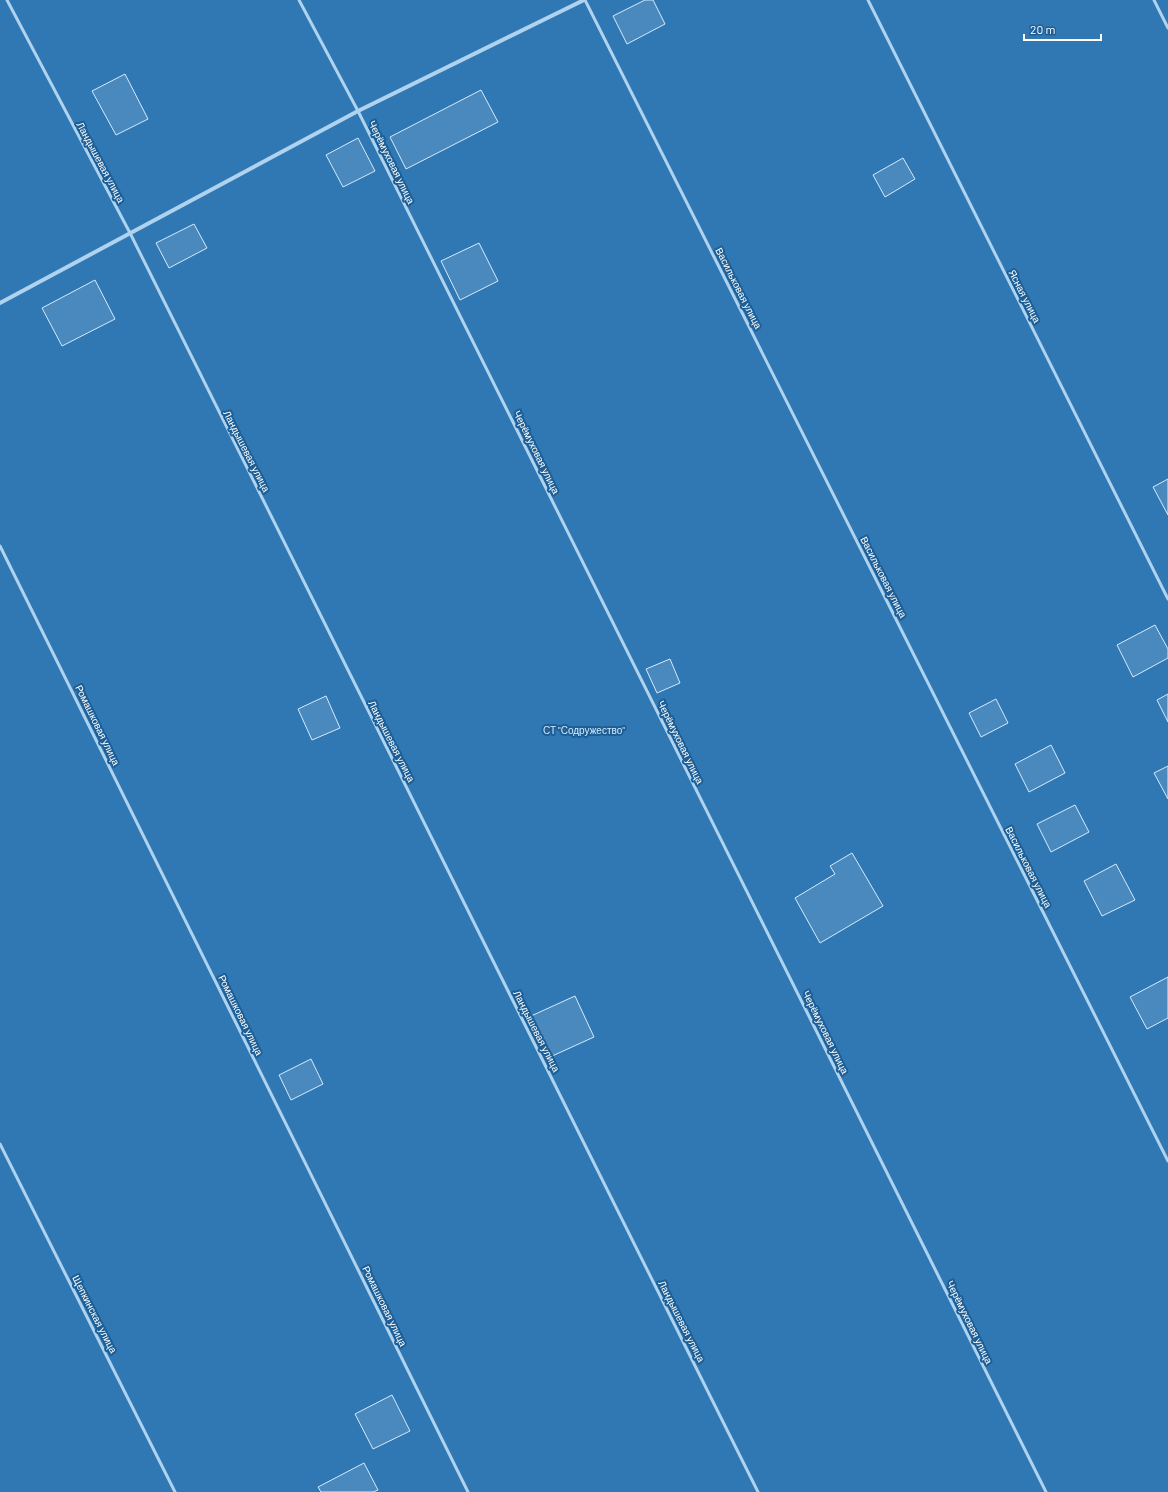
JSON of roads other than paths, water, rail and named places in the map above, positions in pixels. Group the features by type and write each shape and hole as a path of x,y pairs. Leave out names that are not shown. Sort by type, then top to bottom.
{"street":[{"path":"0,303 358,111 585,0"}],"lane":[{"name":"Ландышевая улица","path":"7,0 130,234 758,1492"},
{"name":"Черёмуховая улица","path":"300,0 358,111 1046,1492"},
{"name":"Васильковая улица","path":"585,0 1168,1161"},
{"name":"Ясная улица","path":"868,0 1168,599"},
{"path":"1154,0 1168,28"},
{"name":"Ромашковая улица","path":"0,546 468,1492"},
{"name":"Щепкинская улица","path":"0,1144 175,1492"}],"park label":[{"name":"СТ \"Содружество\"","path":"584,730"}]}
